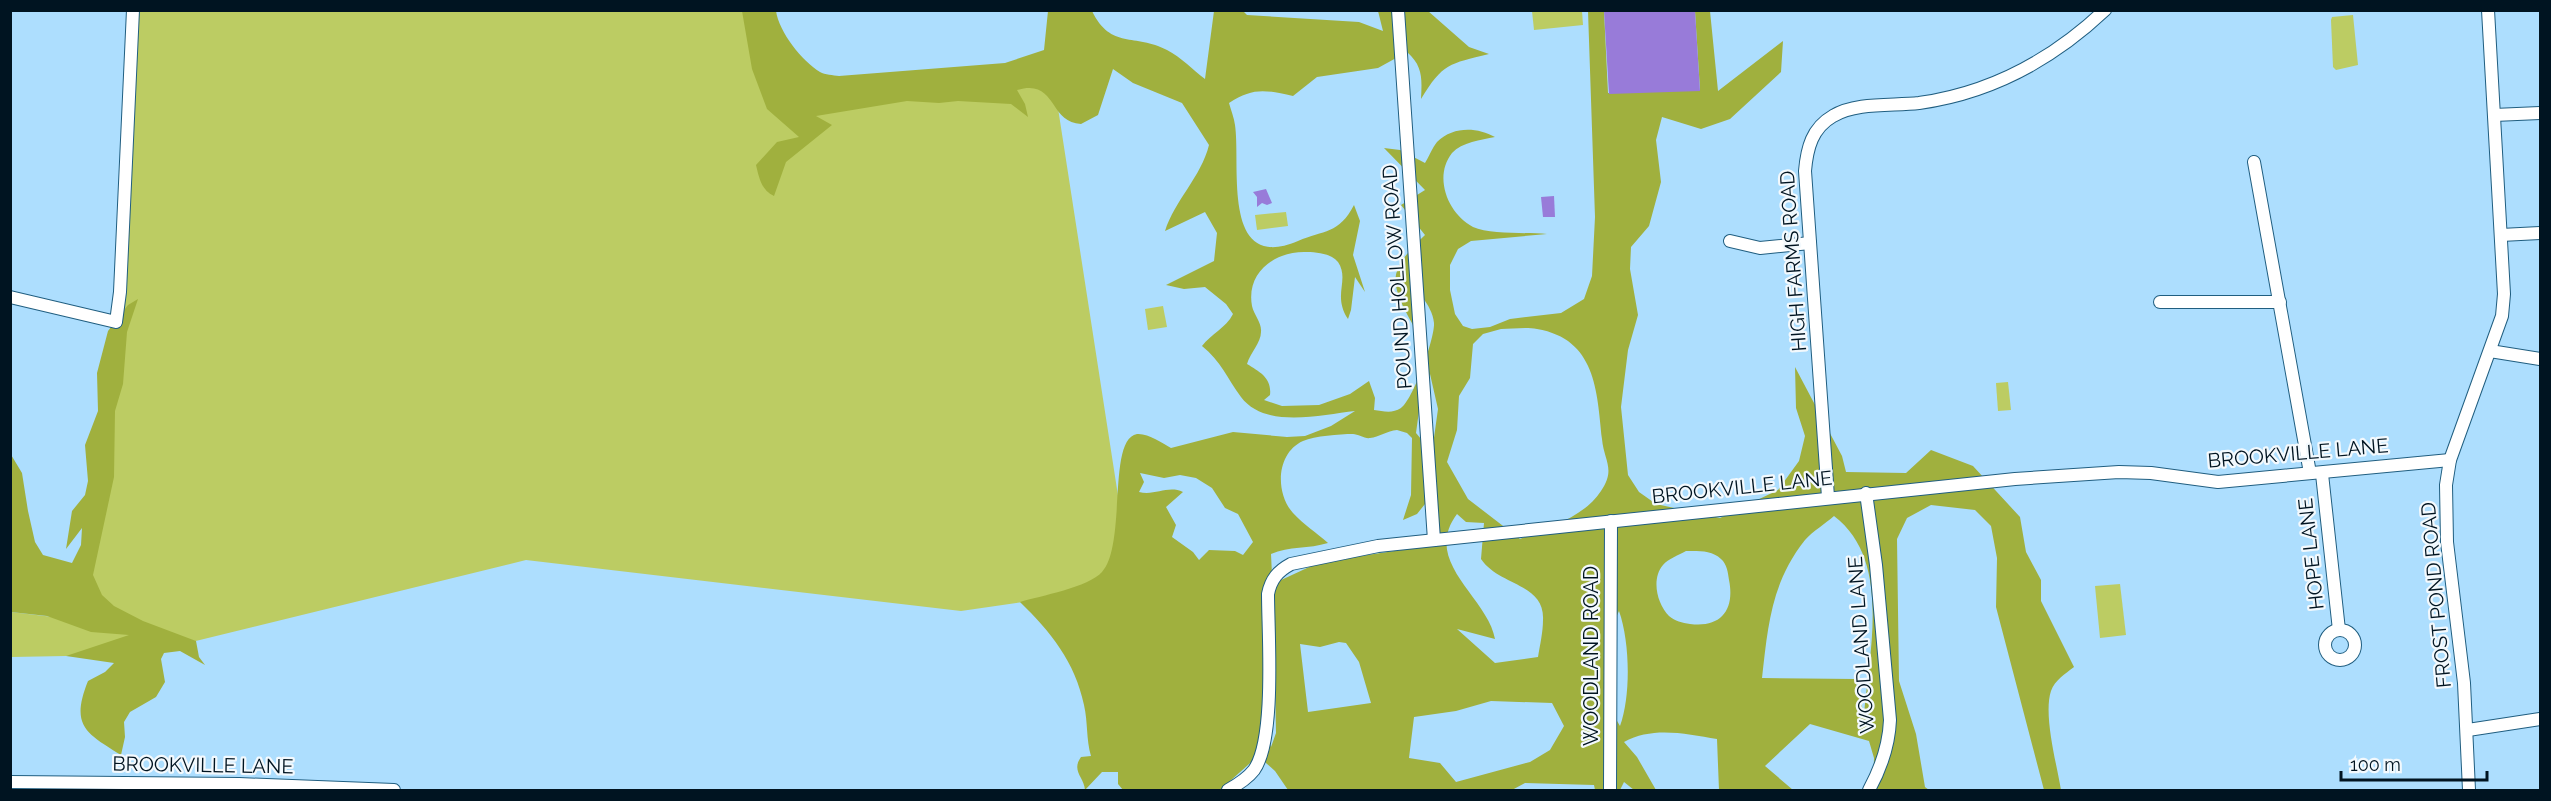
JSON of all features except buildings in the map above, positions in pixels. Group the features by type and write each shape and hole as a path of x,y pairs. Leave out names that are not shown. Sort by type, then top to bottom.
{"street":[{"path":"10,297 116,322 120,292 133,10"},
{"name":"POUND HOLLOW ROAD","path":"1398,10 1434,540"},
{"name":"HIGH FARMS ROAD","path":"1828,497 1805,171 1812,137 1825,121 1850,109 1920,103 1986,87 2042,61 2069,43 2105,10"},
{"name":"FROST POND ROAD","path":"2469,790 2468,730 2446,542 2446,486 2450,460 2502,316 2501,235 2488,10"},
{"path":"2494,115 2541,113"},
{"name":"HOPE LANE","path":"2254,162 2316,474 2339,630"},
{"path":"2501,235 2541,233"},
{"path":"1730,241 1760,248 1810,243"},
{"path":"2160,302 2280,302"},
{"path":"2490,351 2541,359"},
{"name":"BROOKVILLE LANE","path":"1228,790 1248,776 1261,756 1267,715 1270,584 1278,571 1291,564 1320,556 1434,540 1866,493 2119,472 2151,473 2218,482 2450,460"},
{"name":"WOODLAND LANE","path":"1866,493 1876,565 1890,720 1889,738 1883,760 1869,790"},
{"name":"WOODLAND ROAD","path":"1610,790 1611,522"},
{"path":"2468,730 2541,720"},
{"name":"BROOKVILLE LANE","path":"10,782 239,784 394,790"}],"green space":[{"path":"134,11 765,11 784,103 1051,63 1132,586 961,611 526,560 163,649 66,656 11,657 11,612 87,621 117,323"},
{"path":"742,11 776,11 786,37 806,61 822,73 839,76 1005,63 1044,50 1048,11 1092,11 1107,31 1125,39 1144,42 1167,50 1205,79 1214,11 1243,11 1247,15 1359,22 1383,31 1378,11 1428,11 1469,47 1489,54 1448,67 1435,78 1421,99 1419,68 1407,52 1378,68 1317,77 1293,96 1260,91 1245,94 1229,103 1235,125 1240,211 1246,230 1257,243 1273,247 1330,230 1343,221 1354,205 1360,221 1353,255 1365,292 1355,277 1348,319 1341,302 1341,269 1338,262 1331,257 1313,252 1293,253 1273,260 1258,274 1251,294 1252,306 1260,325 1261,336 1247,364 1264,376 1269,384 1270,395 1264,400 1282,406 1319,405 1350,394 1369,381 1375,398 1374,410 1388,412 1401,408 1406,403 1417,382 1427,354 1434,323 1423,298 1413,325 1396,286 1398,267 1425,235 1401,205 1425,190 1384,148 1400,150 1425,163 1437,142 1450,133 1473,130 1495,137 1466,144 1452,153 1446,163 1444,173 1444,184 1450,204 1464,221 1480,230 1547,234 1471,241 1458,249 1450,265 1450,290 1455,314 1463,326 1472,329 1490,327 1510,319 1561,313 1584,299 1592,276 1595,217 1588,11 1604,11 1608,93 1700,90 1695,11 1710,11 1718,91 1783,41 1781,72 1730,119 1701,129 1662,117 1656,140 1661,182 1649,226 1631,247 1630,269 1638,315 1628,350 1621,407 1628,475 1639,492 1656,504 1720,518 1778,490 1799,461 1805,436 1796,408 1795,367 1842,456 1846,472 1906,473 1931,450 1973,466 2020,517 2026,552 2041,580 2041,601 2074,667 2055,684 2049,701 2050,726 2061,790 2044,790 1996,607 1997,558 1991,526 1975,510 1931,505 1907,518 1897,539 1899,681 1916,734 1925,787 1929,790 1873,790 1874,758 1869,741 1810,724 1765,766 1793,790 1719,790 1717,739 1658,733 1646,734 1624,742 1637,757 1656,790 1634,790 1624,782 1620,790 1595,790 1594,785 1525,783 1512,790 1288,790 1275,771 1258,756 1220,790 1123,790 1118,784 1118,772 1102,772 1085,790 1077,766 1081,757 1091,756 1080,689 1068,661 1052,636 1020,602 1076,587 1102,572 1114,539 1119,472 1122,454 1128,440 1141,434 1171,448 1233,432 1287,437 1305,436 1331,426 1355,411 1294,418 1278,417 1251,407 1241,397 1214,358 1202,346 1233,314 1226,304 1205,287 1184,289 1166,285 1214,261 1217,233 1205,212 1165,231 1175,209 1200,168 1209,145 1182,103 1133,83 1113,69 1098,115 1081,124 1070,121 1046,95 1030,88 1017,90 1025,104 1028,117 1011,104 958,101 939,103 907,101 816,116 832,125 786,162 774,196 763,187 756,165 777,142 799,137 767,109 752,69","holes":["1533,328 1557,335 1571,344 1582,356 1595,386 1603,447 1608,465 1608,477 1594,500 1565,521 1520,539 1468,499 1447,462 1457,430 1459,396 1470,378 1473,344 1483,334 1501,329","1430,374 1438,409 1432,452 1416,433 1419,411","1397,430 1407,433 1412,438 1411,495 1403,520 1417,514 1425,504 1439,519 1435,545 1320,562 1279,581 1273,596 1271,554 1328,543 1297,517 1287,505 1281,485 1281,474 1288,454 1303,441 1314,438 1353,434 1370,438","1140,473 1164,478 1180,475 1196,478 1212,488 1225,508 1238,514 1253,542 1243,555 1235,551 1209,550 1199,560 1193,552 1172,537 1176,525 1166,507 1183,492 1177,490 1139,492 1144,482","1457,514 1466,522 1484,523 1481,559 1499,575 1529,592 1542,608 1543,625 1538,657 1495,663 1457,629 1495,639 1481,608 1451,564 1447,548 1448,531","1834,516 1852,535 1864,557 1873,608 1864,715 1855,679 1762,678 1769,623 1778,589 1794,556 1812,534","1686,551 1713,554 1725,563 1730,600 1718,620 1710,623 1687,624 1669,616 1661,605 1656,584 1659,571 1668,561","1619,611 1623,624 1628,669 1626,700 1620,726 1613,712 1605,684 1608,640","1339,642 1346,643 1359,662 1371,703 1308,712 1300,644 1320,647","1275,680 1276,733 1271,747 1262,713 1264,683","1491,701 1552,703 1564,726 1550,750 1530,762 1456,782 1440,763 1409,758 1414,717 1456,711"]},
{"path":"1532,11 1582,11 1583,25 1534,30"},
{"path":"2353,15 2358,65 2336,70 2333,67 2331,20 2332,17"},
{"path":"1286,212 1288,226 1257,230 1255,215"},
{"path":"138,299 127,332 123,384 115,411 114,477 93,575 102,595 114,606 143,621 196,641 199,657 205,665 180,651 164,653 161,659 165,682 156,697 130,712 124,722 125,737 121,755 90,734 81,718 83,696 88,681 105,672 114,663 66,656 129,635 91,632 47,616 11,612 10,453 22,473 35,542 43,555 72,563 81,545 82,528 66,549 72,511 85,495 88,481 85,445 98,411 97,373 108,331 128,305"},
{"path":"1163,306 1167,327 1148,330 1145,309"},
{"path":"2008,382 2011,410 1998,411 1996,383"},
{"path":"2120,584 2126,635 2100,638 2095,586"},
{"path":"32,787 191,790 17,790"}],"shaded area":[{"path":"1604,11 1695,11 1700,91 1609,94"},
{"path":"1266,189 1272,203 1267,205 1262,203 1257,207 1257,197 1253,192"},
{"path":"1554,196 1555,217 1543,217 1541,197"}]}
